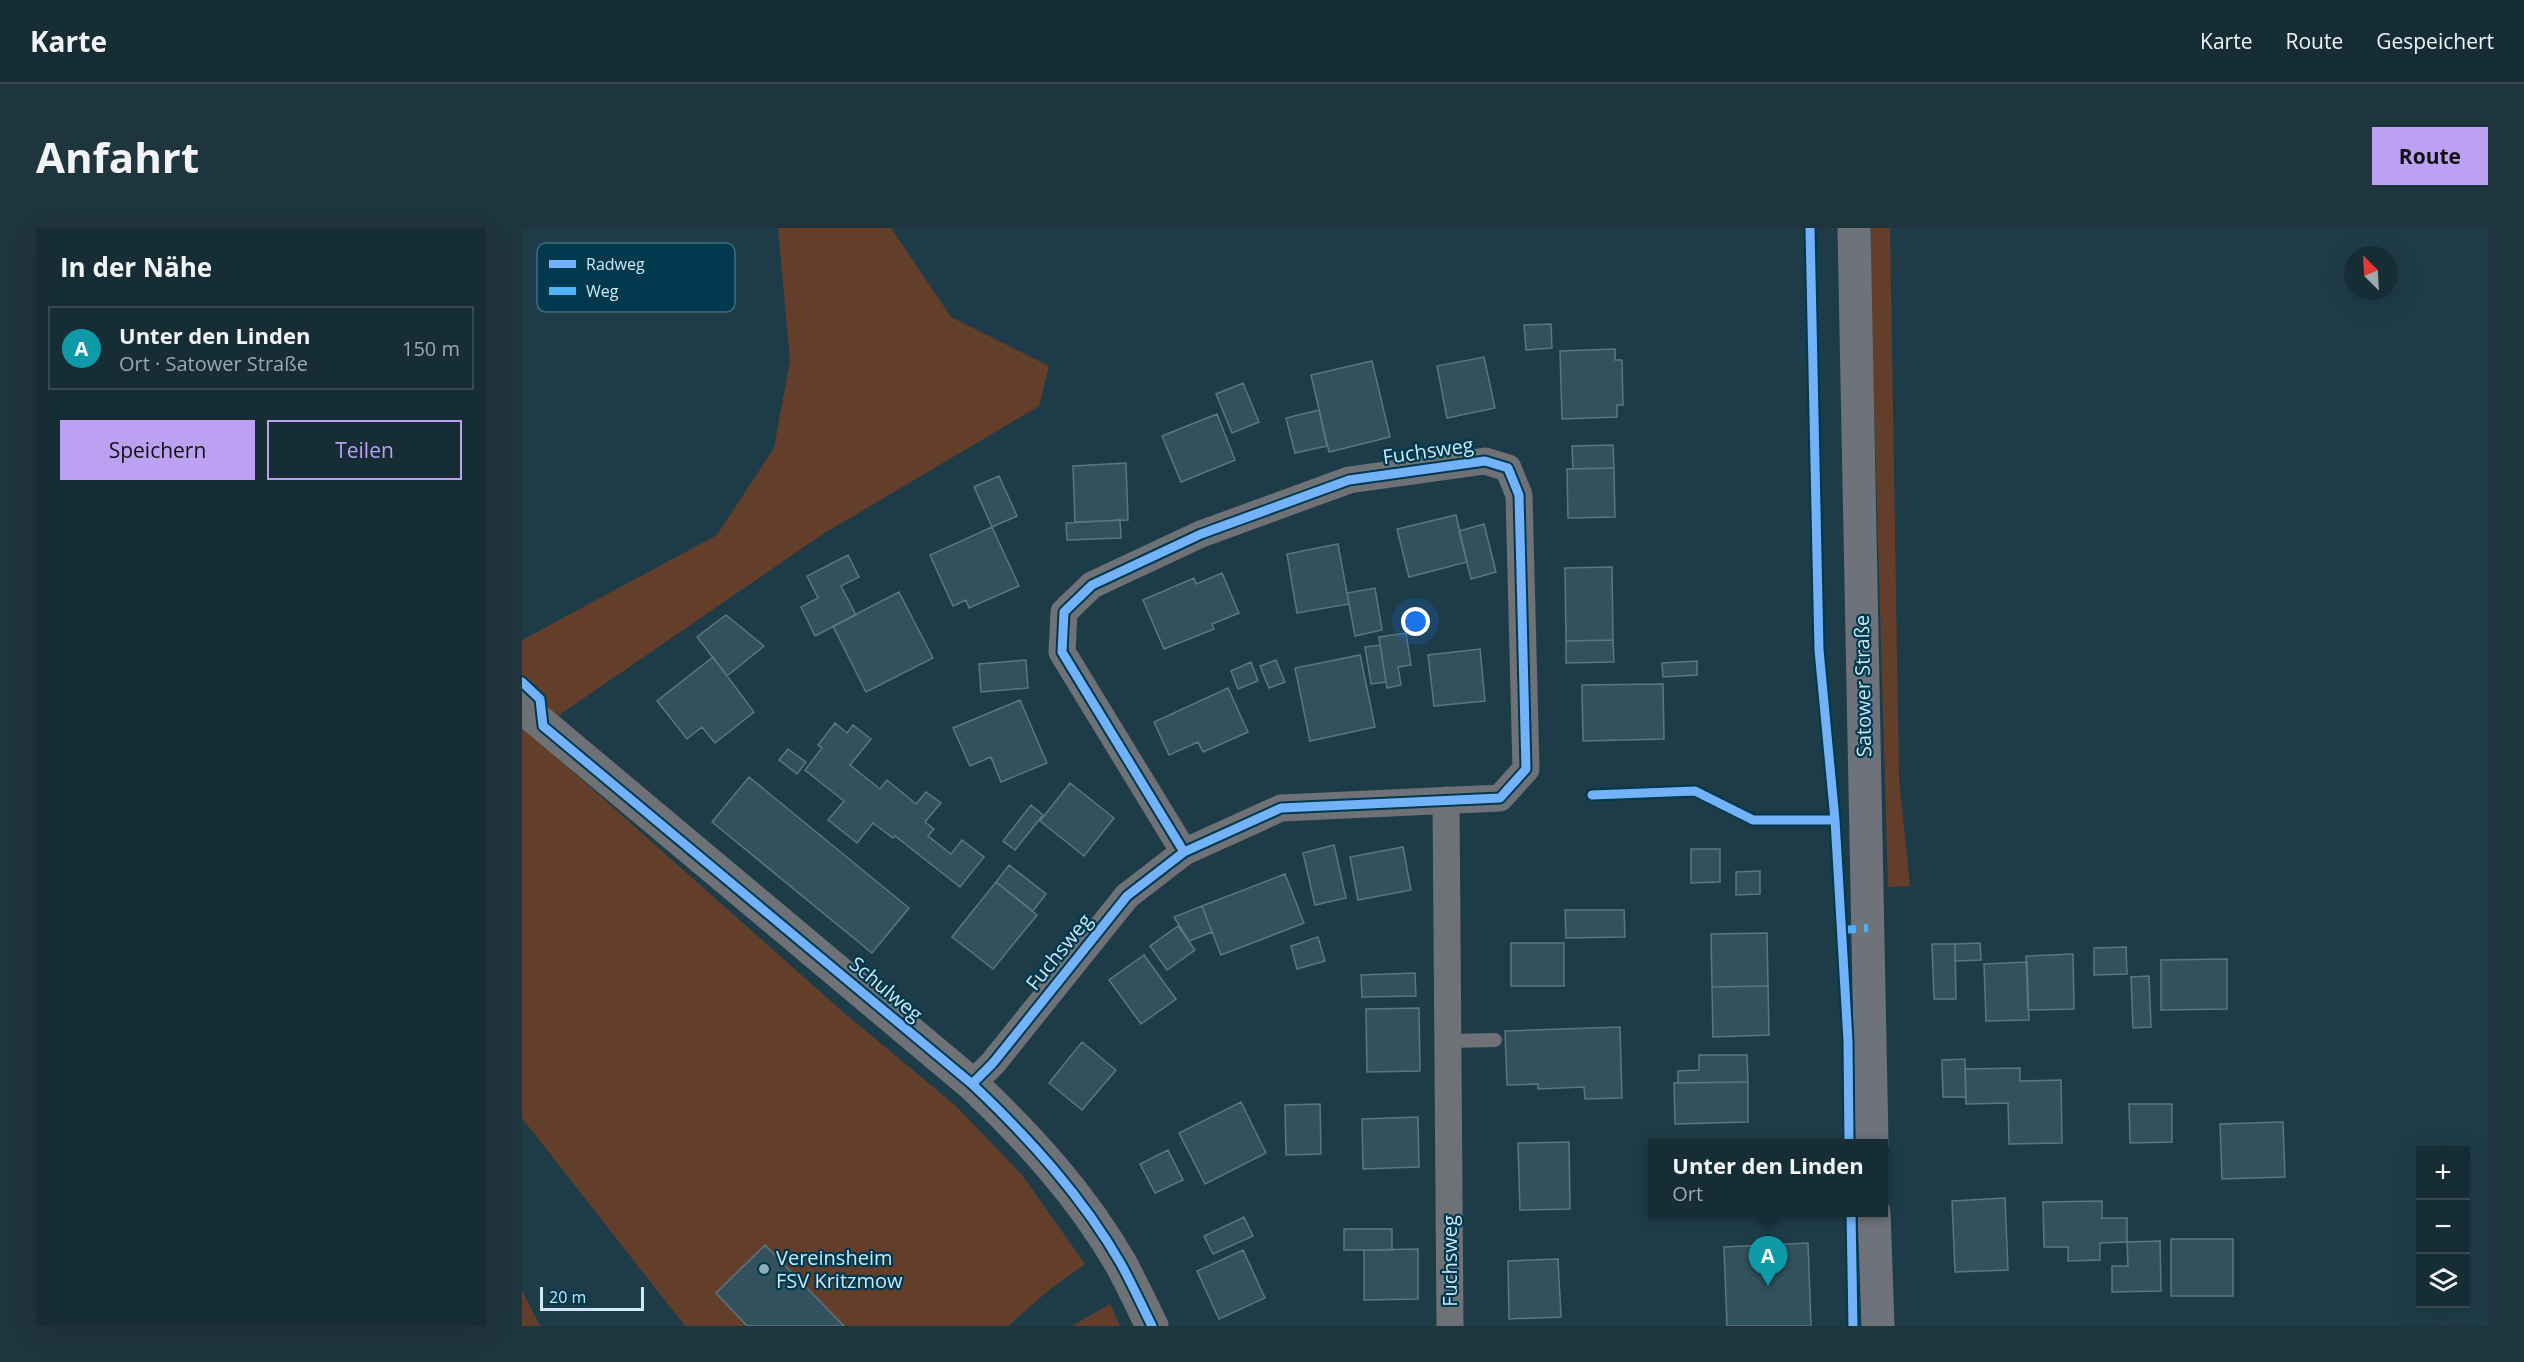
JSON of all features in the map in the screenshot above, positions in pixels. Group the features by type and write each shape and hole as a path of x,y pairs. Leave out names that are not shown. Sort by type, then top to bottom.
{"main road":[{"name":"Satower Straße","path":"1854,228 1872,1139"},
{"path":"1874,1217 1878,1326"}],"street":[{"name":"Fuchsweg","path":"972,1084 993,1064 1127,896 1184,852 1281,808 1500,798 1526,770 1519,495 1508,468 1485,461 1349,480 1201,534 1092,585 1064,612 1062,652 1184,852"},
{"name":"Schulweg","path":"522,707 972,1084 1045,1158 1081,1204 1120,1264 1152,1326"},
{"name":"Fuchsweg","path":"1446,800 1450,1326"}],"lane":[{"path":"1449,1041 1495,1040"}],"shaded area":[{"path":"778,228 891,228 951,317 1049,366 1039,406 823,534 543,726 535,738 843,1012 956,1106 1022,1175 1085,1264 1049,1290 1008,1326 685,1326 522,1118 522,640 717,535 774,448 790,360"},
{"path":"1869,228 1890,228 1899,779 1910,886 1888,887"},
{"path":"522,1291 540,1326 522,1326"},
{"path":"1110,1304 1120,1326 1072,1326 1075,1324"}],"building":[{"path":"1551,324 1552,348 1526,350 1524,325"},
{"path":"1615,349 1615,360 1622,360 1623,405 1617,405 1617,417 1562,419 1560,351"},
{"path":"1484,357 1495,408 1447,418 1437,366"},
{"path":"1372,361 1390,437 1329,452 1311,375"},
{"path":"1243,383 1259,422 1232,433 1216,394"},
{"path":"1319,410 1327,446 1295,453 1286,418"},
{"path":"1217,414 1235,460 1181,482 1162,436"},
{"path":"1613,445 1614,468 1573,469 1572,446"},
{"path":"1126,463 1128,520 1075,522 1073,466"},
{"path":"1614,468 1615,517 1568,518 1567,469"},
{"path":"999,476 1017,516 992,527 974,487"},
{"path":"1456,515 1467,562 1409,577 1397,529"},
{"path":"1120,520 1121,538 1067,540 1066,523"},
{"path":"1484,524 1496,572 1471,579 1459,531"},
{"path":"992,527 1019,586 969,608 966,600 953,606 930,555"},
{"path":"1338,544 1349,604 1297,613 1287,554"},
{"path":"848,555 859,577 841,586 856,615 815,636 801,607 818,598 807,576"},
{"path":"1612,567 1613,640 1566,641 1565,568"},
{"path":"1222,573 1239,613 1212,624 1214,629 1164,649 1143,600 1194,578 1196,584"},
{"path":"1375,588 1382,630 1355,636 1347,593"},
{"path":"899,592 933,658 866,692 833,626"},
{"path":"726,615 764,646 727,676 697,637"},
{"path":"1406,633 1411,665 1398,667 1401,685 1387,688 1379,637"},
{"path":"1613,640 1614,662 1566,663 1566,641"},
{"path":"1380,645 1386,682 1371,684 1365,647"},
{"path":"1480,649 1485,701 1434,706 1428,655"},
{"path":"1360,655 1375,727 1310,741 1295,668"},
{"path":"713,657 754,712 715,743 702,727 687,739 657,701"},
{"path":"1026,660 1028,688 981,692 979,664"},
{"path":"1276,660 1285,682 1269,688 1260,666"},
{"path":"1697,661 1697,675 1663,677 1662,663"},
{"path":"1251,662 1258,681 1238,689 1231,671"},
{"path":"1663,684 1664,739 1583,741 1582,685"},
{"path":"1228,688 1248,732 1203,752 1198,742 1169,755 1154,722"},
{"path":"1020,700 1047,763 1001,782 991,757 970,766 953,728"},
{"path":"835,723 847,733 853,725 871,739 850,765 880,789 887,780 916,804 926,792 941,803 925,822 934,829 928,836 951,854 962,840 984,857 960,887 895,836 893,838 873,823 857,843 828,820 844,801 805,770 822,748 818,745"},
{"path":"788,749 806,762 797,774 779,760"},
{"path":"749,777 909,908 872,953 712,822"},
{"path":"1070,783 1114,818 1084,856 1040,821"},
{"path":"1031,805 1043,815 1015,850 1003,841"},
{"path":"1334,845 1346,898 1315,905 1303,853"},
{"path":"1403,847 1411,890 1358,900 1350,857"},
{"path":"1691,849 1720,849 1720,882 1691,883"},
{"path":"1009,865 1046,894 1033,911 996,882"},
{"path":"1760,871 1760,894 1736,895 1736,872"},
{"path":"1285,874 1304,923 1221,955 1202,906"},
{"path":"996,882 1037,915 993,969 952,937"},
{"path":"1202,906 1212,932 1189,941 1174,917"},
{"path":"1565,910 1624,910 1625,937 1566,938"},
{"path":"1178,926 1195,950 1167,970 1150,946"},
{"path":"1767,933 1768,986 1712,987 1711,934"},
{"path":"1318,937 1325,961 1297,969 1291,946"},
{"path":"1511,943 1564,943 1564,986 1511,986"},
{"path":"1980,943 1981,960 1955,961 1955,944"},
{"path":"1932,944 1955,944 1956,999 1934,999"},
{"path":"2126,947 2127,974 2094,975 2094,948"},
{"path":"2073,954 2074,1009 2028,1010 2026,956"},
{"path":"1144,955 1176,999 1141,1024 1109,980"},
{"path":"2227,959 2227,1009 2161,1010 2161,960"},
{"path":"2027,962 2029,1020 1986,1021 1984,964"},
{"path":"1415,973 1416,996 1362,997 1361,975"},
{"path":"2149,976 2151,1027 2133,1028 2131,977"},
{"path":"1768,986 1769,1035 1713,1037 1712,987"},
{"path":"1419,1008 1420,1071 1367,1072 1366,1009"},
{"path":"1620,1027 1622,1098 1585,1099 1584,1087 1538,1089 1538,1084 1507,1085 1505,1031"},
{"path":"1082,1042 1116,1070 1082,1110 1049,1083"},
{"path":"1699,1055 1747,1055 1748,1082 1678,1083 1678,1071 1699,1070"},
{"path":"1965,1059 1966,1097 1943,1097 1942,1060"},
{"path":"2020,1068 2020,1081 2061,1080 2062,1143 2009,1144 2008,1103 1966,1104 1965,1069"},
{"path":"1748,1082 1748,1122 1675,1124 1674,1083"},
{"path":"1241,1102 1266,1153 1205,1184 1179,1133"},
{"path":"1320,1104 1321,1154 1286,1155 1285,1105"},
{"path":"2129,1104 2172,1104 2172,1142 2130,1143"},
{"path":"1418,1117 1419,1167 1363,1169 1362,1119"},
{"path":"2283,1122 2285,1177 2222,1179 2220,1124"},
{"path":"1569,1142 1570,1209 1520,1210 1518,1143"},
{"path":"1168,1150 1183,1180 1155,1193 1140,1164"},
{"path":"2005,1198 2008,1270 1955,1272 1952,1201"},
{"path":"2102,1201 2102,1218 2127,1218 2127,1242 2100,1243 2100,1260 2068,1261 2068,1247 2044,1247 2043,1202"},
{"path":"1244,1217 1253,1236 1213,1254 1204,1236"},
{"path":"1344,1229 1392,1229 1392,1250 1344,1250"},
{"path":"2171,1239 2233,1239 2233,1296 2171,1296"},
{"path":"2160,1241 2161,1291 2112,1292 2112,1266 2128,1266 2127,1242"},
{"path":"1808,1243 1811,1326 1727,1326 1724,1247"},
{"name":"Vereinsheim FSV Kritzmow","path":"765,1245 844,1326 747,1326 716,1293"},
{"path":"1418,1249 1418,1299 1364,1300 1364,1250"},
{"path":"1243,1250 1265,1298 1219,1319 1197,1271"},
{"path":"1558,1259 1561,1317 1509,1319 1508,1261"}],"marked path":[{"path":"1841,930 1868,928"}],"cycle path":[{"path":"1810,228 1819,650 1835,820 1848,1041 1849,1139"},
{"path":"972,1084 993,1063 1127,896 1184,852 1281,808 1500,798 1526,769 1519,495 1508,468 1485,461 1349,480 1201,534 1092,585 1064,612 1062,652 1184,852"},
{"path":"522,682 540,699 543,726 972,1084 1014,1125 1072,1191 1106,1239 1152,1326"},
{"path":"1592,795 1695,791 1753,820 1835,820"},
{"path":"1851,1217 1853,1326"}],"place":[{"name":"Vereinsheim FSV Kritzmow","path":"764,1269"},
{"name":"Unter den Linden","path":"1768,1286"}]}
